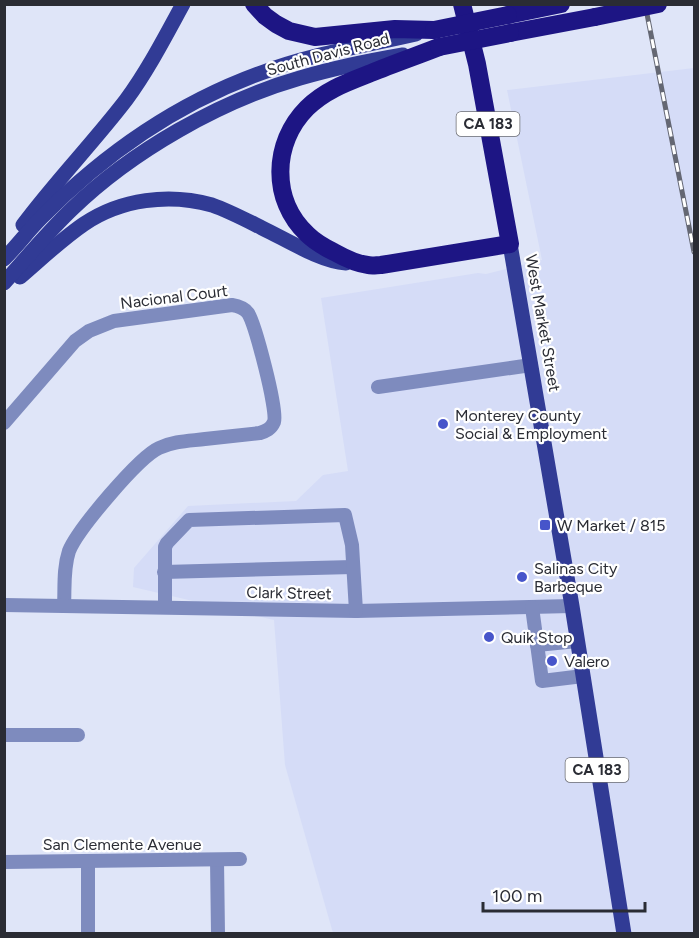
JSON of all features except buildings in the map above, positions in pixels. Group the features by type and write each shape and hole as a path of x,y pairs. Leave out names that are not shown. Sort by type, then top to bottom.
{"highway":[{"path":"254,4 276,24 289,31 315,37 395,29 434,30 595,18 658,4"},
{"name":"West Market Street","path":"462,4 477,64 510,244"},
{"path":"509,24 561,4"},
{"name":"South Davis Road","path":"439,47 509,24"},
{"path":"439,47 343,84 308,106 288,135 281,154 282,189 291,213 308,235 340,255 366,265 381,265 510,244"}],"main road":[{"path":"4,249 39,203 126,99 142,76 183,4"},
{"name":"South Davis Road","path":"4,259 40,219 93,170 135,139 196,101 245,79 287,64 434,30"},
{"name":"South Davis Road","path":"4,283 72,208 133,160 183,128 237,101 298,78 439,47"},
{"path":"4,290 84,224 116,208 154,199 193,201 213,206 322,257 340,263 366,265"},
{"name":"West Market Street","path":"510,244 572,606 624,933"}],"street":[{"name":"Nacional Court","path":"4,423 68,348 81,336 97,327 114,321 232,305 242,308 249,316 262,356 274,409 275,419 272,427 260,433 182,441 149,453 80,532 69,551 64,571 64,606"},
{"path":"378,387 531,365"},
{"path":"165,607 165,547 189,520 345,515 352,545 356,611"},
{"path":"164,572 353,567"},
{"name":"Clark Street","path":"4,605 356,611 572,606"},
{"path":"532,607 542,681 583,676"},
{"path":"537,645 577,641"},
{"path":"4,735 78,735"},
{"name":"San Clemente Avenue","path":"4,862 240,859"},
{"path":"217,860 219,933"},
{"path":"88,861 88,933"}],"shaded area":[{"path":"694,68 694,933 333,933 285,765 274,620 133,587 134,568 188,506 296,501 323,475 348,471 321,298 478,273 486,274 542,260 507,90"}],"railway":[{"path":"645,4 694,252"}],"place":[{"name":"Monterey County Social & Employment","path":"443,424"},
{"name":"W Market / 815","path":"545,525"},
{"name":"Salinas City Barbeque","path":"522,577"},
{"name":"Quik Stop","path":"489,637"},
{"name":"Valero","path":"552,661"}]}
